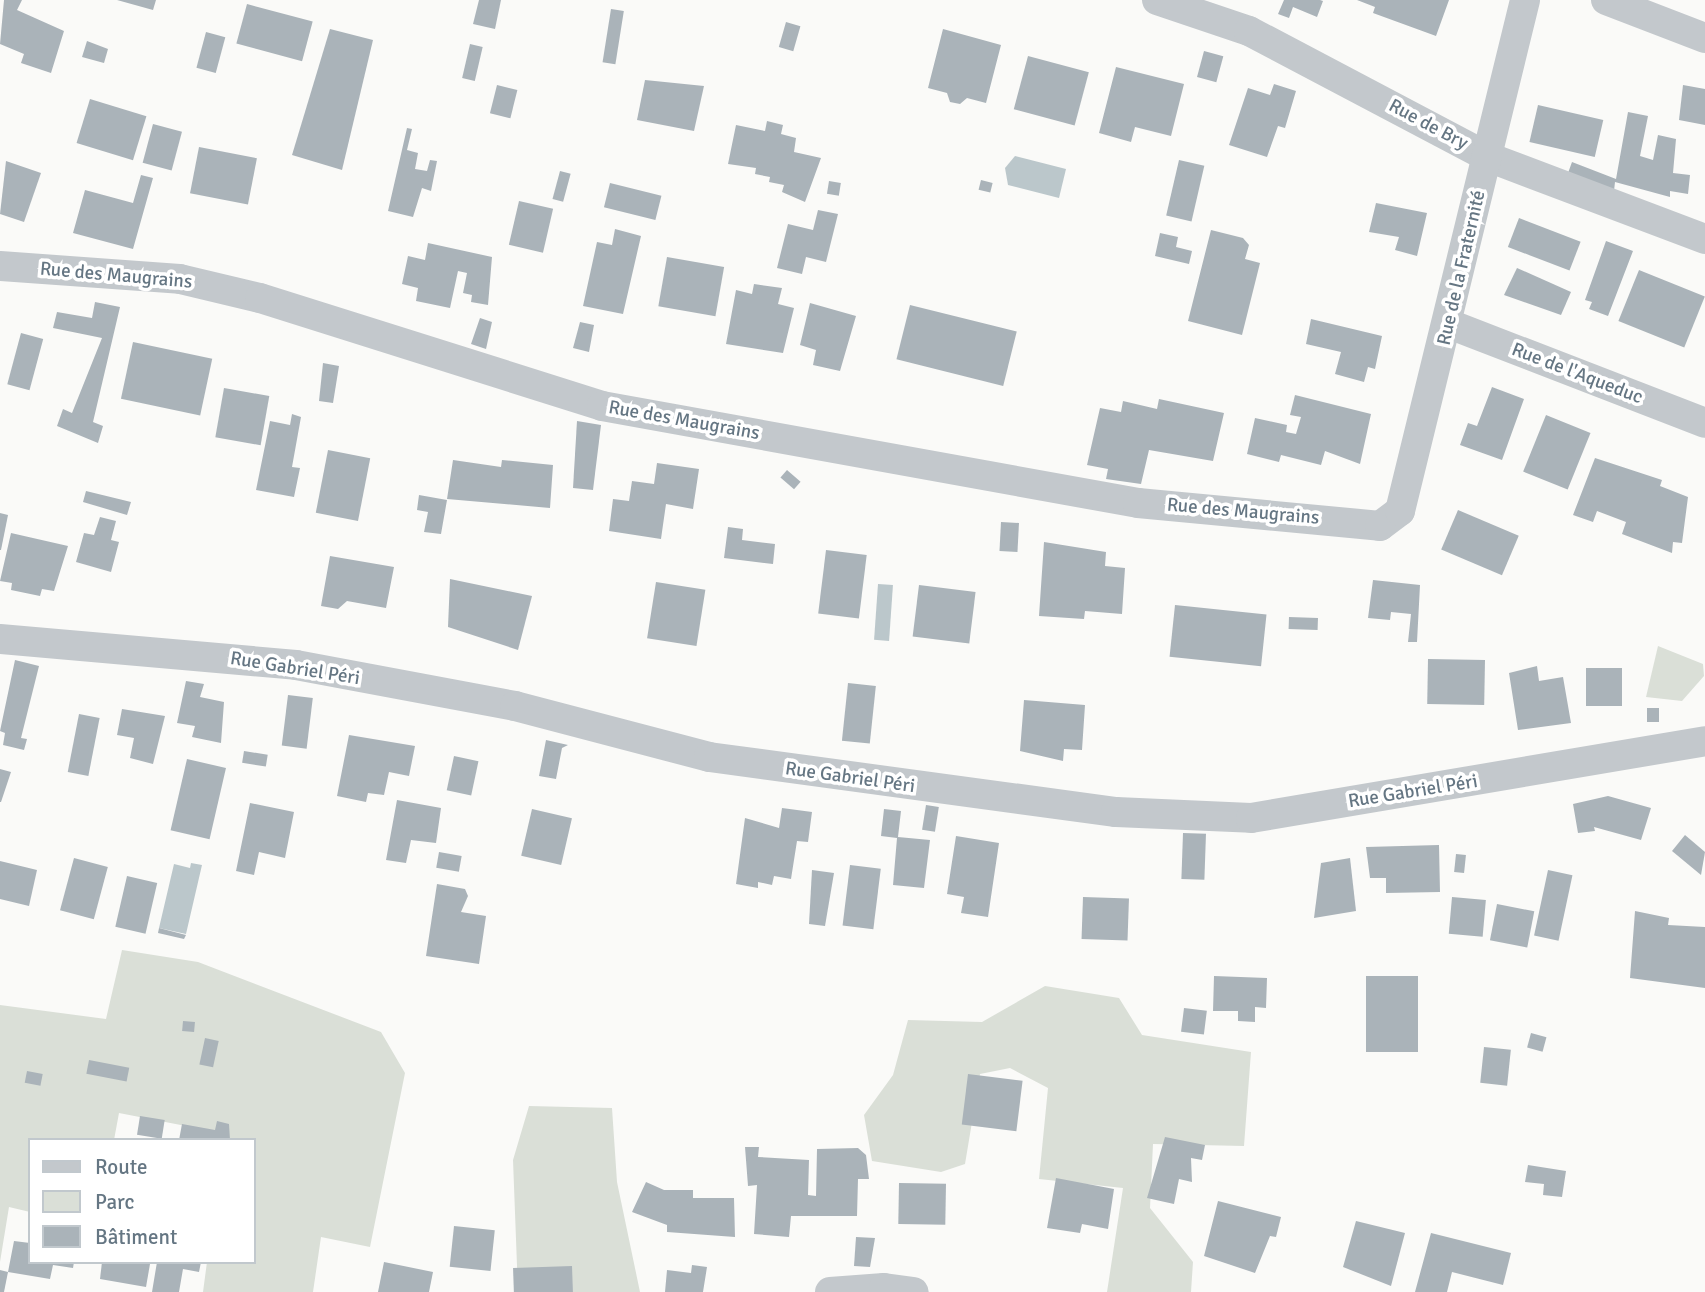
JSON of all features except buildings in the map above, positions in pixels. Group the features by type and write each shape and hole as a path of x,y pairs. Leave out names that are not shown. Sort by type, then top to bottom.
{"street":[{"name":"Rue de Bry","path":"1157,0 1249,31 1488,157 1705,239"},
{"name":"Rue de la Fraternité","path":"1380,526 1400,511 1449,324 1525,0"},
{"path":"1606,0 1705,38"},
{"name":"Rue des Maugrains","path":"0,265 180,279 246,295 602,406 1138,503 1380,526"},
{"name":"Rue de l'Aqueduc","path":"1449,324 1705,423"},
{"name":"Rue Gabriel Péri","path":"0,639 296,665 514,706 709,757 1116,812 1251,818 1705,741"},
{"path":"830,1292 884,1287 914,1292"}],"green space":[{"path":"1658,646 1703,664 1704,676 1682,701 1646,697"},
{"path":"122,950 198,962 381,1032 405,1073 370,1247 321,1237 313,1292 203,1292 207,1264 256,1264 256,1138 227,1138 227,1134 119,1113 114,1138 28,1138 28,1212 9,1207 0,1262 0,1005 106,1019"},
{"path":"1045,986 1119,998 1142,1035 1251,1052 1244,1146 1153,1144 1150,1208 1193,1262 1191,1292 1107,1292 1123,1188 1039,1179 1048,1088 1010,1068 980,1074 965,1164 941,1172 872,1161 864,1115 893,1075 908,1020 982,1022"},
{"path":"529,1106 612,1108 617,1182 640,1292 518,1292 513,1160"}],"shaded area":[{"path":"1015,156 1066,169 1059,198 1008,185 1005,168"},
{"path":"878,584 893,585 889,641 874,640"},
{"path":"191,863 202,865 186,934 159,928 174,864 190,868"}]}
